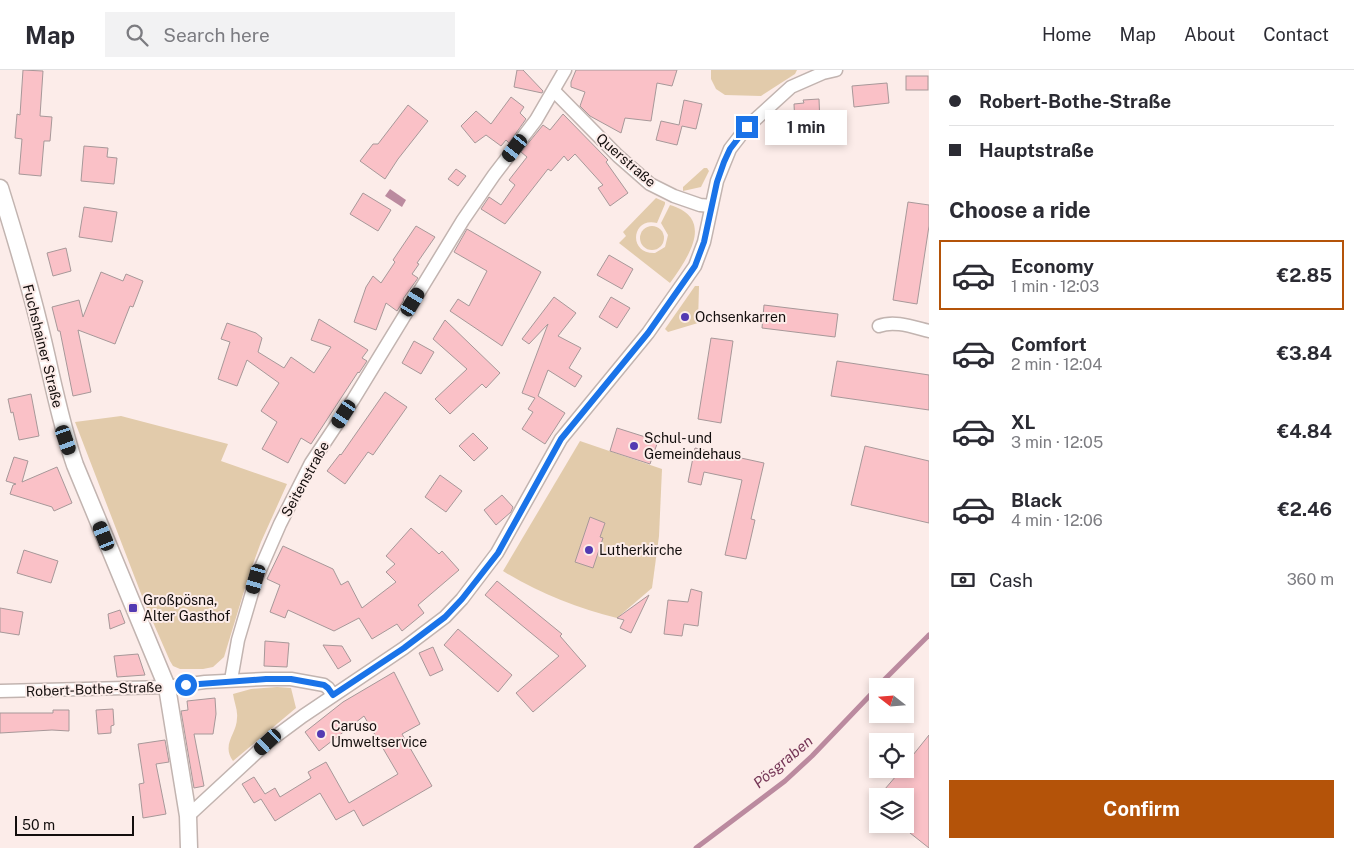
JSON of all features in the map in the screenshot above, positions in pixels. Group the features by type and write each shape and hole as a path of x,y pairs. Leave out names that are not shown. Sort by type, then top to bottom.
{"street":[{"path":"188,816 268,742 333,695 404,648 445,617 462,599 498,553 561,439 648,333 695,266 704,242 717,182 730,149 747,127 791,87 822,73 836,70"},
{"name":"Seitenstraße","path":"231,680 238,640 256,579 280,524 311,463 353,400 463,220 536,120 554,91 562,71"},
{"name":"Querstraße","path":"554,91 618,156 650,184 674,196 700,205 711,206"},
{"name":"Fuchshainer Straße","path":"0,188 39,324 66,440 167,687 188,816 189,848"},
{"path":"879,326 886,323 912,326 929,331"},
{"name":"Robert-Bothe-Straße","path":"0,691 167,687 231,680 266,679 306,681 324,685 333,695"}],"shaded area":[{"path":"711,70 797,70 795,74 761,96 725,95 716,89 711,79"},
{"path":"704,168 707,168 709,171 701,187 683,191 683,187"},
{"path":"390,189 406,200 402,207 385,196"},
{"path":"656,198 665,202 665,204 657,223 649,222 642,225 638,230 636,236 640,248 646,252 655,253 665,247 668,235 661,223 670,205 684,211 692,219 695,229 690,250 670,283 619,243 626,236 623,232"},
{"path":"652,226 657,227 663,233 663,243 657,249 652,250 647,249 641,243 640,238 641,233 647,227"},
{"path":"695,286 699,286 698,323 668,332 665,329"},
{"path":"121,416 228,444 221,461 287,484 261,542 224,657 213,667 180,669 173,666 170,661 145,604 75,422"},
{"path":"580,441 662,469 659,536 652,588 617,618 587,610 558,599 503,571"},
{"path":"291,688 296,708 233,761 230,755 229,744 237,718 233,694 251,689"}],"building":[{"path":"23,70 43,71 40,116 52,117 50,141 44,141 41,176 19,174 22,139 15,138 17,114 20,115"},
{"path":"517,70 523,70 543,91 542,93 514,87"},
{"path":"576,70 677,70 672,86 657,83 651,121 625,118 621,133 590,116 580,106 585,92 571,87"},
{"path":"906,76 928,76 928,90 906,90"},
{"path":"887,83 889,103 854,107 852,86"},
{"path":"511,97 524,107 520,113 526,119 509,143 506,140 501,146 486,135 475,143 461,126 476,111 491,124"},
{"path":"819,99 820,124 795,125 794,104 804,103 803,100"},
{"path":"684,100 702,104 696,129 682,126 677,145 656,140 661,121 679,125"},
{"path":"408,105 428,121 385,179 360,161 373,144 378,144"},
{"path":"563,114 608,160 606,162 628,193 610,206 598,188 603,185 575,154 568,161 564,156 551,171 548,169 505,224 481,209 489,197 501,205 515,185 509,180 527,157 521,152 543,125 550,130"},
{"path":"84,146 108,148 107,157 117,158 114,184 81,181"},
{"path":"456,169 466,176 458,186 448,179"},
{"path":"363,193 391,210 378,231 350,214"},
{"path":"908,202 929,205 929,226 917,304 893,300"},
{"path":"84,207 117,212 112,242 79,237"},
{"path":"416,226 435,237 417,263 419,264 412,274 418,278 397,311 386,303 376,330 354,322 366,287 373,276 381,283 395,262 393,260"},
{"path":"467,229 541,272 502,346 450,311 458,299 469,306 487,271 454,252"},
{"path":"66,248 71,271 53,276 47,253"},
{"path":"609,255 633,269 622,289 597,275"},
{"path":"101,272 123,281 126,274 143,281 133,307 130,306 115,344 78,330 91,392 73,396 60,331 58,331 52,307 79,300 83,317"},
{"path":"554,297 576,313 558,336 581,348 569,368 582,376 575,387 548,370 538,396 565,413 545,444 522,429 533,412 528,409 535,398 522,393 548,324 529,344 522,339"},
{"path":"611,297 630,308 617,328 599,317"},
{"path":"764,305 838,314 835,337 762,328"},
{"path":"319,319 368,350 362,358 367,361 311,444 301,438 288,463 262,449 277,422 261,411 279,383 247,360 237,386 218,379 230,342 221,339 227,323 256,333 262,338 258,352 284,368 291,357 314,373 331,347 311,340"},
{"path":"445,320 500,373 486,388 482,384 450,414 435,399 467,369 433,339"},
{"path":"711,338 733,341 721,423 698,419"},
{"path":"414,341 434,352 421,374 402,363"},
{"path":"837,361 929,375 929,410 831,396"},
{"path":"385,392 407,407 373,455 368,452 345,484 327,471 341,455"},
{"path":"31,394 39,436 19,440 8,399"},
{"name":"Schul- und Gemeindehaus","path":"617,428 658,441 650,464 610,451"},
{"path":"473,433 488,448 474,461 459,446"},
{"path":"865,446 929,461 929,523 851,505"},
{"path":"695,448 764,463 751,519 755,520 746,559 725,555 742,480 704,472 701,485 688,482"},
{"path":"14,457 28,461 22,482 57,467 72,503 54,511 52,507 10,494 13,485 16,484 6,481"},
{"path":"440,475 462,491 446,512 425,497"},
{"path":"502,495 513,507 511,512 496,525 484,510"},
{"name":"Lutherkirche","path":"590,517 605,523 600,537 603,538 593,568 575,562"},
{"path":"411,528 439,554 442,551 459,570 418,605 424,613 402,631 397,624 372,639 359,618 334,631 288,610 285,618 270,612 280,585 267,579 283,546 333,569 341,585 348,581 362,608 396,582 386,572 395,564 386,556"},
{"path":"24,550 58,561 51,583 17,573"},
{"path":"497,581 562,634 560,636 586,666 533,712 516,693 559,656 485,595"},
{"path":"691,589 702,592 698,626 684,624 682,636 664,634 668,600 688,602"},
{"path":"649,595 631,633 620,628 624,620 617,618"},
{"path":"0,608 23,612 19,635 0,632"},
{"path":"120,610 125,623 110,629 108,614"},
{"path":"458,629 512,675 498,692 444,645"},
{"path":"265,641 289,643 287,667 264,666"},
{"path":"323,645 342,646 351,661 338,669"},
{"path":"433,647 443,670 430,676 419,653"},
{"path":"138,654 145,675 117,677 114,656"},
{"path":"394,672 420,724 402,734 432,786 363,826 354,810 336,820 320,793 275,821 261,799 254,803 242,784 254,777 265,794 275,788 280,797 311,778 308,772 326,762 349,803 398,774 364,716 319,751 305,732 343,702"},
{"path":"215,698 216,714 213,734 194,734 204,786 194,788 181,711 188,710 187,701"},
{"path":"113,709 114,725 111,726 111,733 98,734 96,710"},
{"path":"53,710 69,710 69,731 0,733 0,713 53,713"},
{"path":"929,735 929,848 910,833 914,833 914,788 886,788 894,778 914,778 914,754"},
{"path":"165,740 169,762 156,764 166,814 143,818 139,784 144,783 138,744"}],"waterway":[{"name":"Pösgraben","path":"886,678 929,635"},
{"name":"Pösgraben","path":"696,848 785,781 812,756 869,696"}],"place":[{"name":"Ochsenkarren","path":"685,317"},
{"name":"Schul- und Gemeindehaus","path":"634,446"},
{"name":"Lutherkirche","path":"589,550"},
{"name":"Großpösna, Alter Gasthof","path":"133,608"},
{"name":"Caruso Umweltservice","path":"321,734"}],"route":[{"path":"186,685 231,680 291,679 324,685 333,695 404,648 445,617 462,599 498,553 561,439 648,333 695,266 704,242 711,206 724,162 730,149 747,127"}]}
